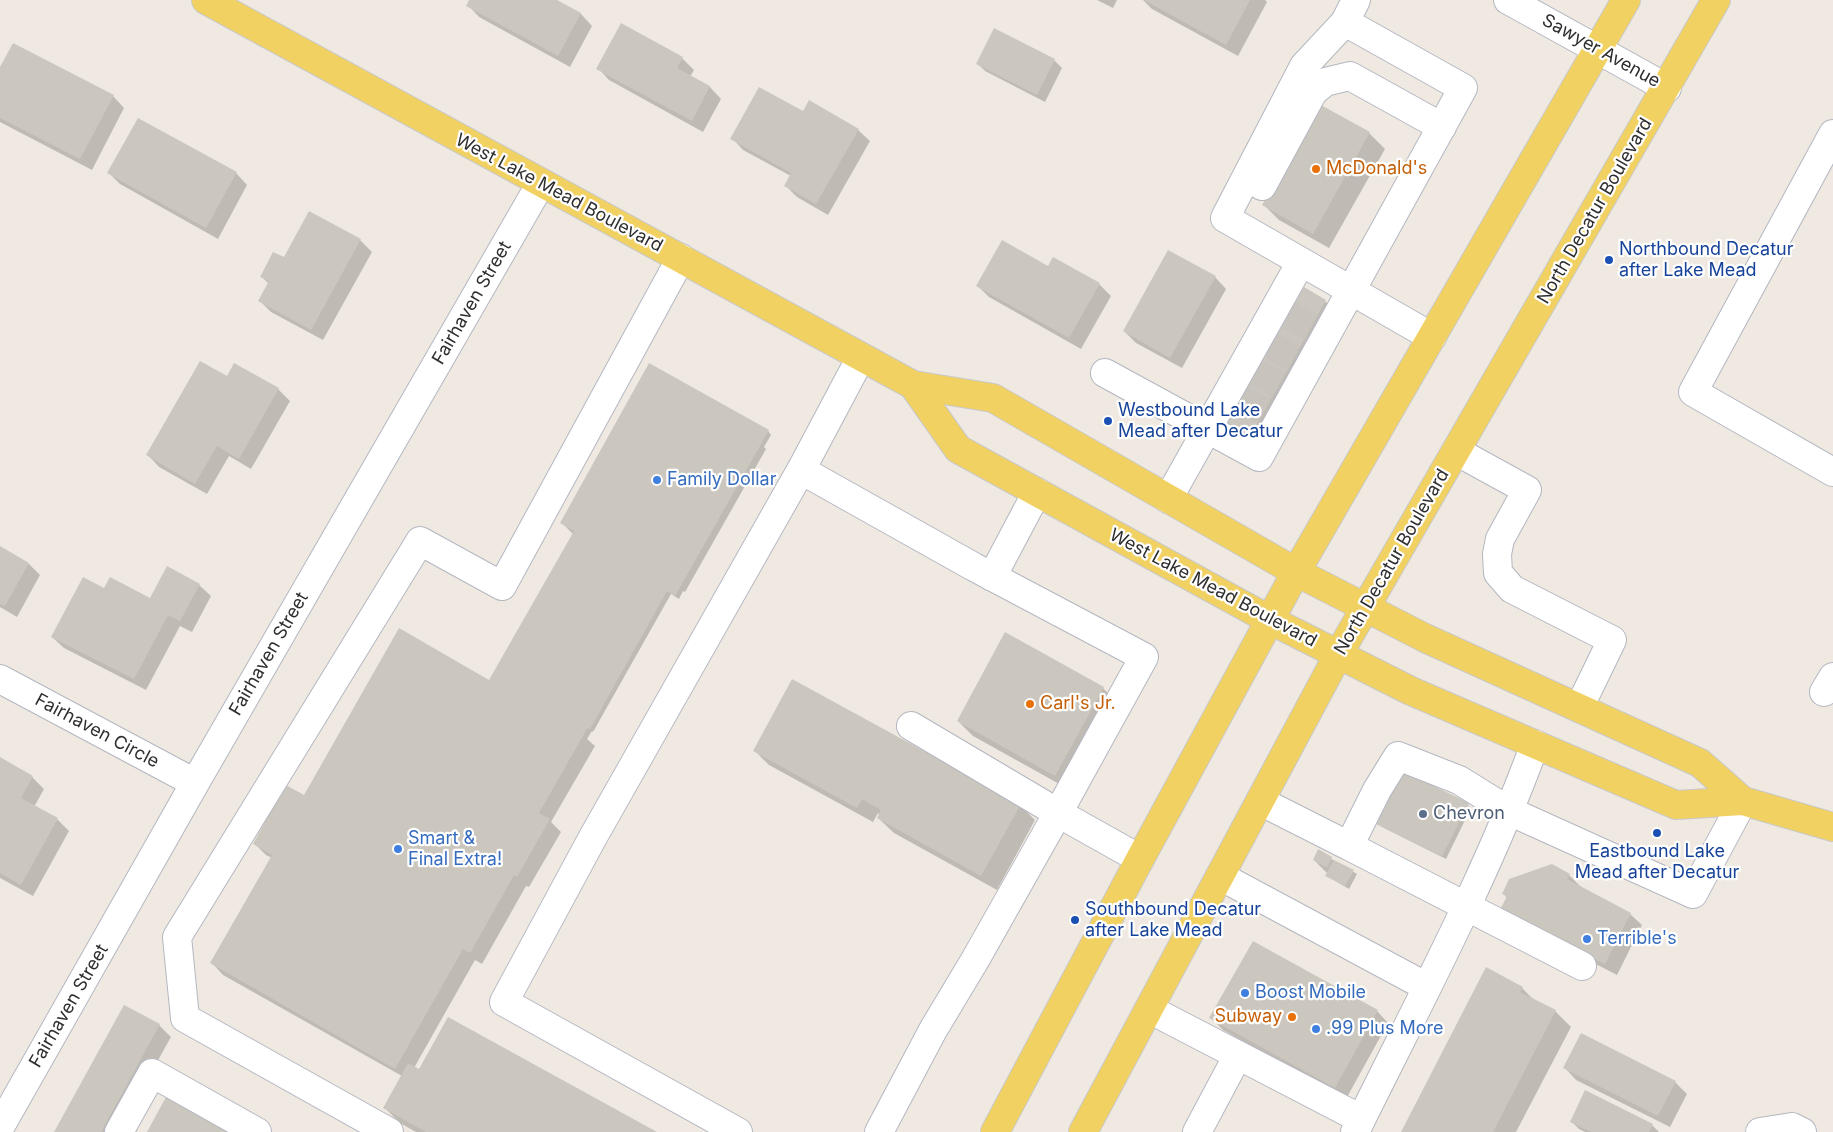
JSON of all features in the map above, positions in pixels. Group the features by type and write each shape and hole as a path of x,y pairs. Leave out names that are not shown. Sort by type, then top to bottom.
{"main road":[{"name":"West Lake Mead Boulevard","path":"206,0 913,385 993,398 1296,572 1365,608 1425,638 1700,763 1743,801"},
{"path":"995,1132 1140,859 1296,572 1626,0"},
{"name":"North Decatur Boulevard","path":"1083,1132 1338,655 1667,88 1716,0"},
{"name":"West Lake Mead Boulevard","path":"913,385 958,449 1270,620 1411,691 1676,805 1743,801 1833,827"}],"street":[{"name":"Sawyer Avenue","path":"1508,0 1667,88"},
{"path":"1168,499 1208,428 1254,405 1300,322 1352,291 1463,88 1351,11 1304,66 1225,218 1240,227 1352,291 1432,337"},
{"path":"1240,227 1313,92 1325,82 1350,76 1442,127"},
{"path":"1833,134 1693,392 1833,472"},
{"name":"Fairhaven Street","path":"0,1126 195,783 541,183"},
{"path":"389,1132 185,1018 177,937 420,541 502,586 681,258"},
{"path":"1105,373 1259,457 1254,405 1300,322 1301,262"},
{"path":"738,1132 504,1002 593,838 801,470 861,357"},
{"path":"1456,451 1527,490 1500,539 1497,554 1498,573 1512,589 1612,640 1579,708"},
{"path":"801,470 992,576 1144,657 975,960 933,1030 879,1132"},
{"path":"992,576 1037,492"},
{"name":"Fairhaven Circle","path":"0,679 195,783"},
{"path":"911,726 1140,859"},
{"path":"1149,1009 1238,1054 1358,1125 1466,906 1509,811 1535,744"},
{"path":"1349,846 1377,790 1398,756 1459,780 1509,811 1693,894 1743,801"},
{"path":"1260,801 1582,966"},
{"path":"1220,876 1427,987"},
{"path":"1198,1132 1238,1054"},
{"path":"119,1132 152,1073 257,1132"},
{"path":"1760,1132 1792,1127 1802,1132"}],"building":[{"path":"469,0 557,0 581,13 558,56 466,6"},
{"path":"1144,0 1250,0 1226,45"},
{"path":"621,23 683,57 677,68 710,86 692,121 596,69"},
{"path":"994,28 1055,59 1037,95 976,64"},
{"path":"13,43 114,95 80,159 0,118 0,67"},
{"path":"759,87 803,111 809,100 859,129 816,204 784,186 791,173 730,139"},
{"name":"McDonald's","path":"1319,104 1370,132 1313,234 1262,205"},
{"path":"138,118 237,172 206,228 107,173"},
{"path":"309,211 361,239 311,330 258,301 269,281 260,277 273,252 284,257"},
{"path":"1002,240 1048,266 1053,257 1100,283 1069,338 976,286"},
{"path":"1168,250 1216,276 1170,358 1123,331"},
{"path":"1304,287 1326,300 1249,438 1226,425"},
{"path":"200,361 227,376 234,363 279,388 239,459 217,446 195,484 146,455"},
{"name":"Smart & Final Extra!","path":"649,363 769,430 675,596 667,591 590,729 587,728 539,813 550,819 517,877 514,875 470,953 463,949 395,1069 210,963 272,855 253,844 266,820 256,814 275,779 304,795 399,628 489,680 574,531 560,523"},
{"path":"0,546 29,563 5,606 0,604"},
{"path":"167,566 200,584 180,621 168,615 134,679 51,637 83,577 104,588 110,577 150,598"},
{"name":"Carl's Jr.","path":"1005,632 1104,687 1055,776 957,721"},
{"path":"792,679 1021,804 981,876 877,818 881,810 862,799 857,808 753,751"},
{"path":"0,757 33,776 21,798 58,818 21,885 0,873"},
{"path":"1403,771 1469,803 1442,856 1376,824"},
{"path":"1318,849 1332,857 1327,868 1313,860"},
{"path":"1334,860 1354,870 1345,886 1325,876"},
{"name":"Terrible's","path":"1552,864 1570,874 1567,879 1631,913 1605,964 1500,910 1507,896 1502,894 1509,879"},
{"path":"1253,941 1378,1010 1335,1088 1209,1018"},
{"path":"1486,967 1523,987 1520,992 1556,1010 1493,1132 1401,1132"},
{"path":"124,1005 160,1024 101,1132 54,1132"},
{"path":"448,1017 657,1132 426,1132 383,1108 408,1063 419,1069"},
{"path":"1581,1033 1676,1081 1658,1116 1563,1068"},
{"path":"1585,1090 1653,1124 1649,1132 1591,1132 1570,1122"},
{"path":"166,1097 229,1132 147,1132"}],"tunnel":[{"path":"1288,315 1311,327"},
{"path":"1271,346 1294,358"},
{"path":"1256,372 1279,385"},
{"path":"1241,398 1264,411"}],"place":[{"name":"McDonald's","path":"1316,169"},
{"name":"Northbound Decatur after Lake Mead","path":"1609,260"},
{"name":"Westbound Lake Mead after Decatur","path":"1108,421"},
{"name":"Family Dollar","path":"657,480"},
{"name":"Carl's Jr.","path":"1030,704"},
{"name":"Chevron","path":"1423,814"},
{"name":"Eastbound Lake Mead after Decatur","path":"1657,833"},
{"name":"Smart & Final Extra!","path":"398,849"},
{"name":"Southbound Decatur after Lake Mead","path":"1075,920"},
{"name":"Terrible's","path":"1587,939"},
{"name":"Boost Mobile","path":"1245,993"},
{"name":"Subway","path":"1292,1017"},
{"name":".99 Plus More","path":"1316,1029"}]}
